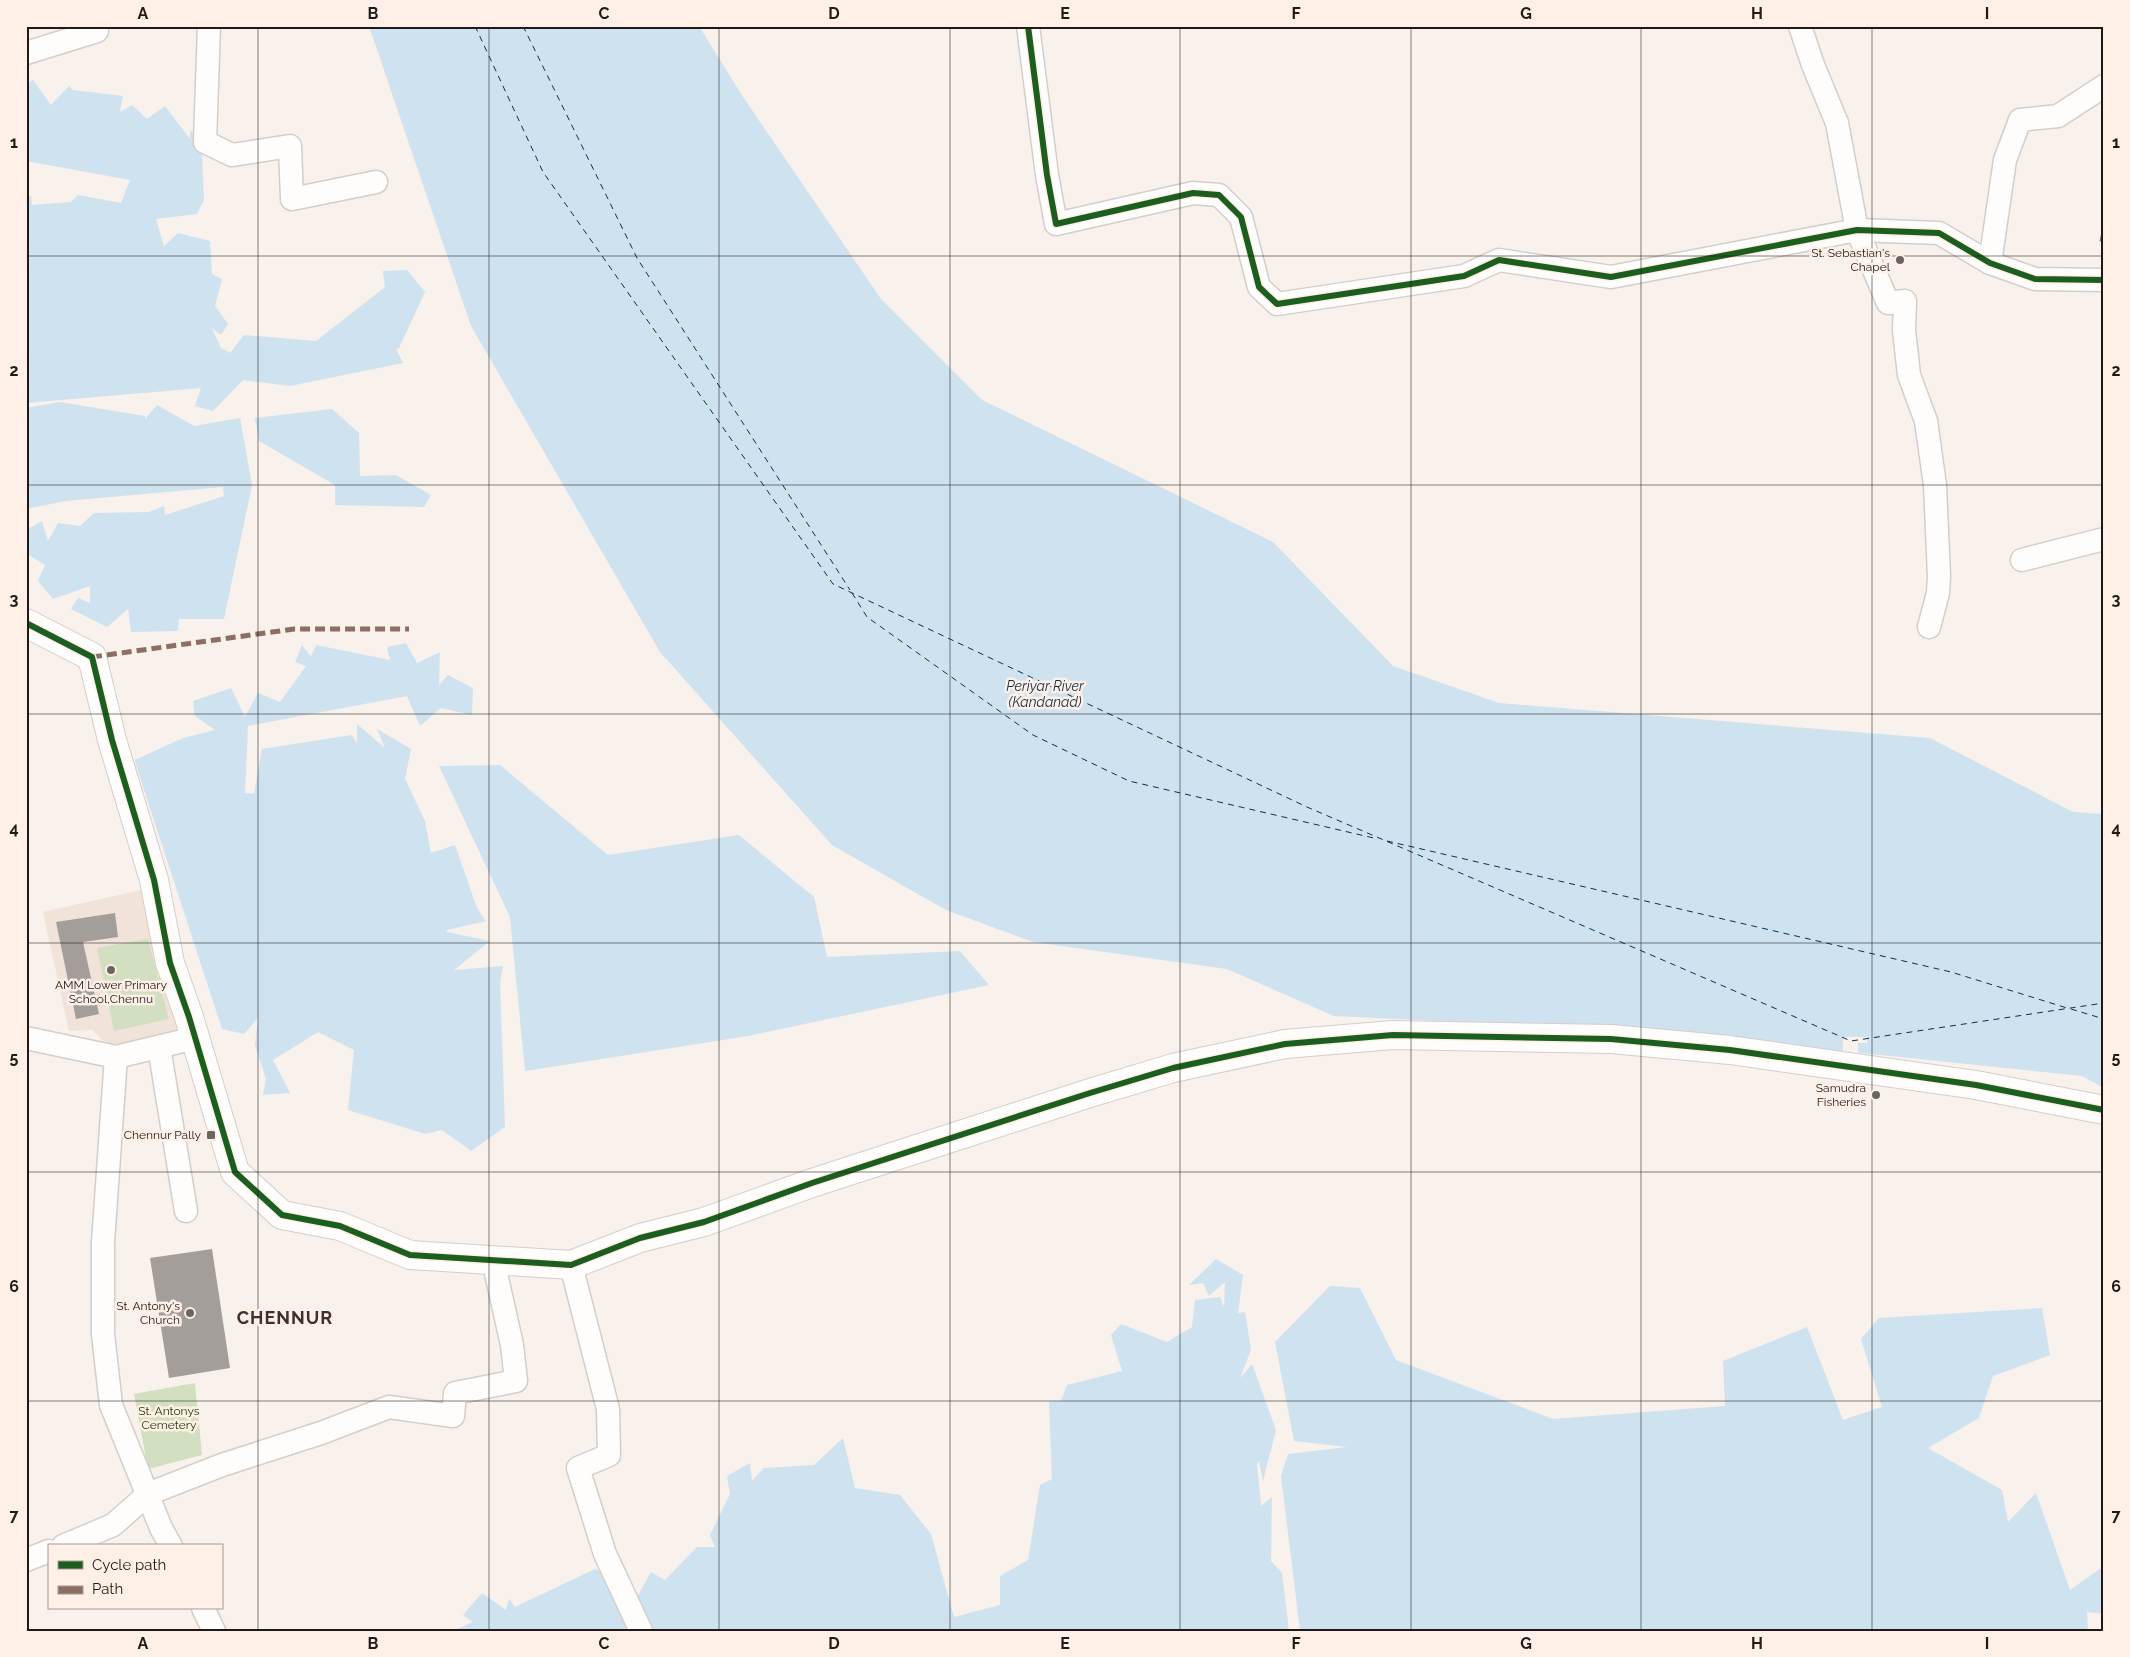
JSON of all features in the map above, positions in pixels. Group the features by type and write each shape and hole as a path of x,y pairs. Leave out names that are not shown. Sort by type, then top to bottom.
{"street":[{"path":"26,52 96,31 97,26"},
{"path":"209,26 205,142 232,155 290,146 292,199 376,182"},
{"path":"1028,26 1047,176 1056,224 1193,194 1219,195 1241,217 1259,287 1277,304 1464,276 1499,260 1611,277 1857,230 1939,233 1990,263 2035,279 2104,280"},
{"path":"1800,26 1813,65 1838,123 1857,230 1888,302 1905,301 1904,330 1909,375 1926,421 1935,485 1939,576 1938,593 1929,627"},
{"path":"1990,263 2005,160 2020,120 2058,116 2104,86"},
{"path":"2022,560 2104,539"},
{"path":"26,624 92,657 112,740 154,880 170,963 195,1038 235,1172 282,1215 340,1226 410,1254 571,1265 640,1238 704,1222 767,1198 1090,1093 1173,1068 1285,1044 1393,1034 1611,1040 1730,1050 1976,1085 2104,1110"},
{"path":"26,1038 116,1058 195,1038"},
{"path":"159,1047 186,1211"},
{"path":"116,1058 103,1242 103,1334 111,1405 170,1544"},
{"path":"67,1544 113,1525 148,1494 222,1465 321,1433 389,1408 453,1416 455,1393 516,1381 512,1345 493,1260"},
{"path":"571,1265 608,1409 609,1455 578,1468 605,1554 641,1631"},
{"path":"26,1560 48,1551"},
{"path":"204,1610 214,1631"}],"shaded area":[{"name":"AMM Lower Primary School,Chennu","path":"145,889 182,1028 109,1047 92,1030 69,1031 43,912"}],"green space":[{"path":"148,939 169,1019 114,1031 97,948"},
{"name":"St. Antonys Cemetery","path":"195,1383 202,1455 148,1469 134,1394"}],"water":[{"name":"Periyar River (Kandanad)","path":"369,26 699,26 743,97 881,299 982,400 1273,542 1393,666 1499,703 1930,738 2073,812 2104,814 2104,1088 2082,1076 1651,1031 1334,1016 1227,969 1033,942 946,910 832,845 660,652 471,326"},
{"path":"33,80 51,105 69,86 73,90 123,96 120,112 132,105 147,119 165,106 190,139 190,131 201,133 204,200 197,214 156,219 164,246 178,233 210,241 212,274 222,279 215,306 228,324 221,335 212,328 221,348 230,353 244,335 316,341 385,287 383,271 407,270 425,292 399,348 396,349 403,363 290,386 243,380 213,411 195,406 201,388 26,403 26,197 31,196 32,205 71,202 78,195 121,203 130,180 26,161 26,84"},
{"path":"60,402 145,416 145,419 157,405 194,426 240,418 252,485 224,619 179,619 178,631 131,632 128,609 107,627 71,609 78,598 90,603 90,586 53,599 38,581 45,565 26,553 26,530 42,521 48,541 58,523 80,526 94,513 149,512 164,506 165,515 224,496 223,487 66,501 26,509 26,408"},
{"path":"332,409 359,433 360,476 396,475 431,495 424,507 335,505 335,485 259,441 255,418"},
{"path":"406,643 417,663 440,652 439,685 448,675 473,688 472,715 441,708 420,726 407,696 248,726 245,793 254,794 262,749 352,735 357,743 357,724 385,748 377,729 411,749 405,779 425,821 431,853 455,845 477,908 486,921 447,930 447,932 490,941 454,970 503,966 500,982 505,1127 471,1151 442,1130 425,1134 348,1110 354,1050 318,1032 273,1060 290,1093 263,1095 266,1079 255,1045 258,1018 244,1034 222,1029 135,762 135,760 183,738 215,730 195,716 193,701 231,688 245,717 258,693 280,702 306,666 295,662 302,645 311,657 316,645 390,660 387,647"},
{"path":"500,765 608,855 739,835 814,897 827,957 960,951 989,985 748,1036 525,1071 510,917 439,766"},
{"path":"1216,1259 1243,1275 1238,1313 1245,1312 1251,1350 1240,1378 1252,1364 1276,1430 1263,1481 1259,1461 1257,1464 1261,1506 1272,1497 1271,1561 1282,1573 1289,1631 648,1631 637,1597 651,1572 665,1580 697,1547 715,1547 710,1535 730,1494 727,1476 750,1463 752,1481 764,1468 814,1465 843,1438 855,1488 900,1495 931,1534 954,1617 1000,1605 1000,1576 1028,1560 1040,1485 1052,1479 1049,1402 1061,1401 1067,1385 1122,1371 1111,1335 1121,1324 1167,1342 1192,1327 1195,1300 1220,1297 1224,1307 1225,1282 1209,1296 1203,1283 1189,1285"},
{"path":"1330,1286 1360,1288 1396,1360 1553,1419 1725,1406 1723,1361 1807,1327 1843,1420 1882,1407 1861,1339 1879,1318 2042,1308 2050,1355 1993,1376 1979,1418 1928,1448 2002,1490 2008,1522 2036,1493 2070,1590 2104,1566 2104,1614 2087,1612 2088,1631 1300,1631 1281,1476 1288,1454 1347,1447 1294,1441 1275,1342"},
{"path":"595,1569 610,1577 630,1631 452,1631 473,1622 463,1615 482,1593 506,1610 509,1599 515,1607"}],"pier":[{"path":"1843,1037 1867,1037 1867,1043 1858,1043 1858,1055 1843,1054"}],"building":[{"path":"115,913 118,937 83,942 99,1014 76,1019 56,922"},
{"name":"St. Antony's Church","path":"212,1249 230,1368 169,1378 150,1258"}],"ferry route":[{"path":"475,26 543,172 833,584 1307,807 1851,1041 2104,1003"},
{"path":"523,26 637,258 850,590"},
{"path":"852,593 867,617 1033,735 1129,781 1378,839"},
{"path":"1387,841 1951,972 2067,1008"},
{"path":"2071,1009 2104,1019"}],"marked path":[{"path":"2104,232 2102,242 2104,246"},
{"path":"92,657 294,629 409,629"}],"cycle path":[{"path":"1028,26 1047,175 1056,224 1193,193 1219,195 1241,217 1259,287 1277,304 1464,276 1499,260 1611,277 1857,230 1939,233 1990,263 2035,279 2104,280"},
{"path":"26,623 92,657 112,740 154,880 170,963 189,1017 235,1172 282,1215 340,1226 410,1255 571,1265 640,1238 704,1222 812,1183 1090,1093 1173,1068 1285,1044 1393,1035 1611,1039 1730,1050 1976,1085 2104,1110"}],"place":[{"name":"St. Sebastian's Chapel","path":"1900,260"},
{"name":"AMM Lower Primary School,Chennu","path":"111,970"},
{"name":"Samudra Fisheries","path":"1876,1095"},
{"name":"Chennur Pally","path":"211,1135"},
{"name":"St. Antony's Church","path":"190,1313"}],"district":[{"name":"CHENNUR","path":"285,1317"}]}
